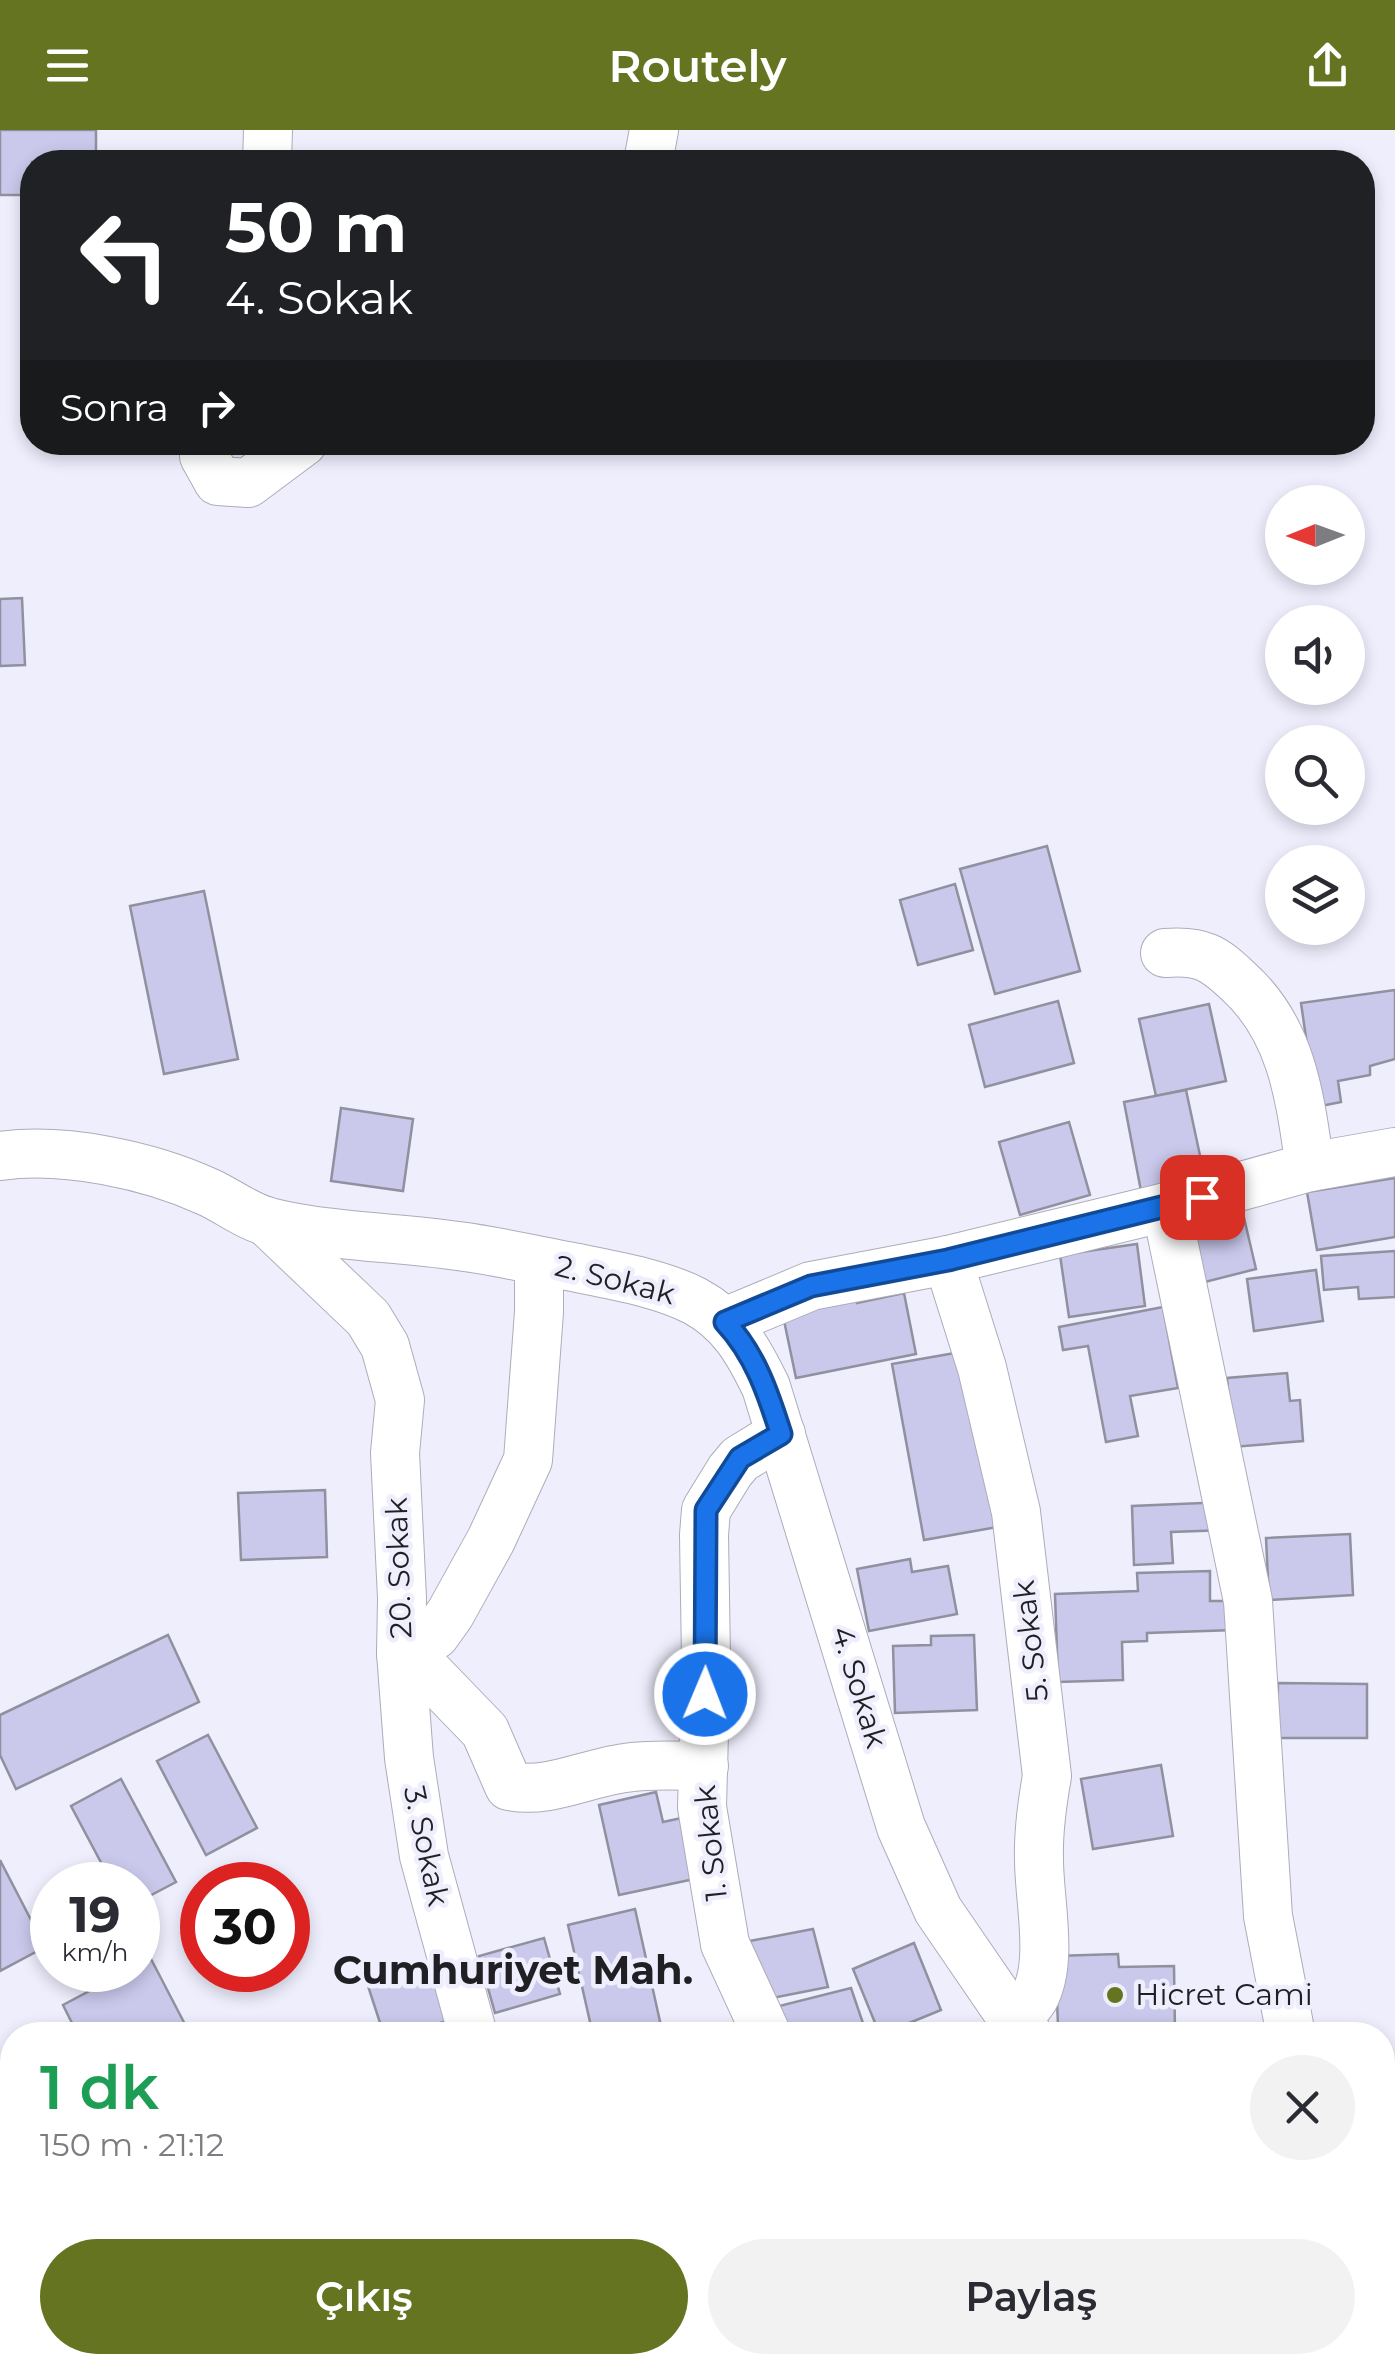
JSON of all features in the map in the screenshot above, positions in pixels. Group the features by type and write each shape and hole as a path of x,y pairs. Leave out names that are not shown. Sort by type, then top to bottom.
{"street":[{"path":"204,455 218,481 248,483 285,455"},
{"path":"1165,953 1189,951 1215,960 1259,1000 1287,1050 1310,1167"},
{"path":"725,1322 811,1286 948,1260 1310,1167 1395,1152"},
{"name":"2. Sokak","path":"0,1156 81,1156 162,1174 206,1191 266,1222 459,1246 668,1289 725,1322"},
{"path":"1166,1207 1248,1601 1268,1916 1288,2022"},
{"name":"20. Sokak","path":"266,1222 368,1318 385,1346 400,1400 395,1453 401,1653 428,1672 485,1731 510,1786 527,1790 548,1787 628,1767 704,1766"},
{"name":"5. Sokak","path":"948,1260 982,1368 1016,1512 1047,1776 1038,1860 1044,1947 1038,1989 1024,2022"},
{"path":"401,1653 435,1635 450,1614 491,1540 528,1460 539,1312 538,1261"},
{"name":"4. Sokak","path":"725,1322 744,1342 766,1387 902,1827 938,1910 1017,2022"},
{"name":"1. Sokak","path":"761,2022 724,1944 702,1807 706,1510 740,1458 781,1434"},
{"name":"3. Sokak","path":"401,1653 409,1758 424,1856 469,2022"}],"building":[{"path":"0,130 96,130 96,150 20,150 20,195 0,195"},
{"path":"22,598 25,665 0,666 0,599"},
{"path":"1047,846 1080,971 995,994 960,869"},
{"path":"955,884 973,950 918,965 900,900"},
{"path":"204,891 238,1059 164,1074 130,906"},
{"path":"1395,990 1395,1059 1370,1066 1370,1075 1338,1081 1341,1102 1316,1107 1301,1003"},
{"path":"1058,1001 1074,1063 985,1087 969,1025"},
{"path":"1209,1004 1226,1081 1156,1096 1139,1019"},
{"path":"1186,1090 1205,1179 1141,1191 1124,1102"},
{"path":"341,1108 413,1119 403,1191 331,1181"},
{"path":"1069,1122 1090,1195 1020,1215 999,1142"},
{"path":"1395,1178 1395,1237 1317,1250 1307,1192"},
{"path":"1241,1205 1256,1269 1201,1283 1185,1219"},
{"path":"1137,1244 1145,1306 1069,1317 1060,1255"},
{"path":"1395,1251 1395,1297 1359,1299 1358,1287 1324,1290 1321,1256"},
{"path":"1316,1270 1323,1321 1254,1331 1247,1279"},
{"path":"904,1293 916,1354 796,1378 782,1311 855,1296 857,1303"},
{"path":"1163,1307 1178,1388 1130,1396 1138,1436 1106,1442 1088,1346 1063,1350 1059,1327"},
{"path":"972,1350 1003,1526 924,1540 892,1364"},
{"path":"1287,1373 1290,1401 1300,1400 1303,1441 1233,1447 1227,1378"},
{"path":"325,1490 327,1557 241,1560 238,1493"},
{"path":"1226,1502 1227,1530 1171,1532 1173,1563 1134,1565 1132,1506"},
{"path":"1350,1534 1353,1595 1269,1600 1266,1538"},
{"path":"910,1559 912,1572 948,1566 957,1614 869,1631 857,1569"},
{"path":"1210,1571 1210,1601 1233,1601 1234,1630 1147,1633 1147,1641 1122,1642 1123,1680 1058,1682 1055,1594 1138,1591 1137,1573"},
{"path":"168,1635 199,1702 16,1789 0,1755 0,1715"},
{"path":"974,1635 977,1710 895,1713 893,1646 931,1645 931,1636"},
{"path":"1278,1683 1367,1684 1367,1738 1277,1738"},
{"path":"208,1735 257,1828 206,1855 157,1761"},
{"path":"1161,1765 1173,1836 1093,1849 1081,1779"},
{"path":"121,1779 176,1882 160,1890 160,1862 101,1862 71,1806"},
{"path":"656,1792 663,1822 686,1817 699,1878 619,1895 599,1805"},
{"path":"0,1860 30,1918 30,1955 0,1971"},
{"path":"635,1909 660,2022 590,2022 568,1925"},
{"path":"813,1929 828,1987 757,2001 734,1944"},
{"path":"544,1938 560,1994 495,2013 479,1956"},
{"path":"914,1943 941,2010 912,2022 875,2022 853,1969"},
{"name":"Hicret Cami","path":"1118,1954 1119,1967 1174,1966 1175,2022 1058,2022 1055,1956"},
{"path":"432,1966 449,2020 380,2022 368,1986"},
{"path":"160,1976 184,2022 72,2022 63,2005 88,1992 160,1992"},
{"path":"851,1988 863,2022 781,2022 775,2007"}],"place":[{"name":"Hicret Cami","path":"1115,1995"}],"district":[{"name":"Cumhuriyet Mah.","path":"513,1970"}],"route":[{"path":"705,1694 706,1510 740,1458 781,1434 766,1387 744,1342 725,1322 811,1286 948,1260 1202,1197"}]}
